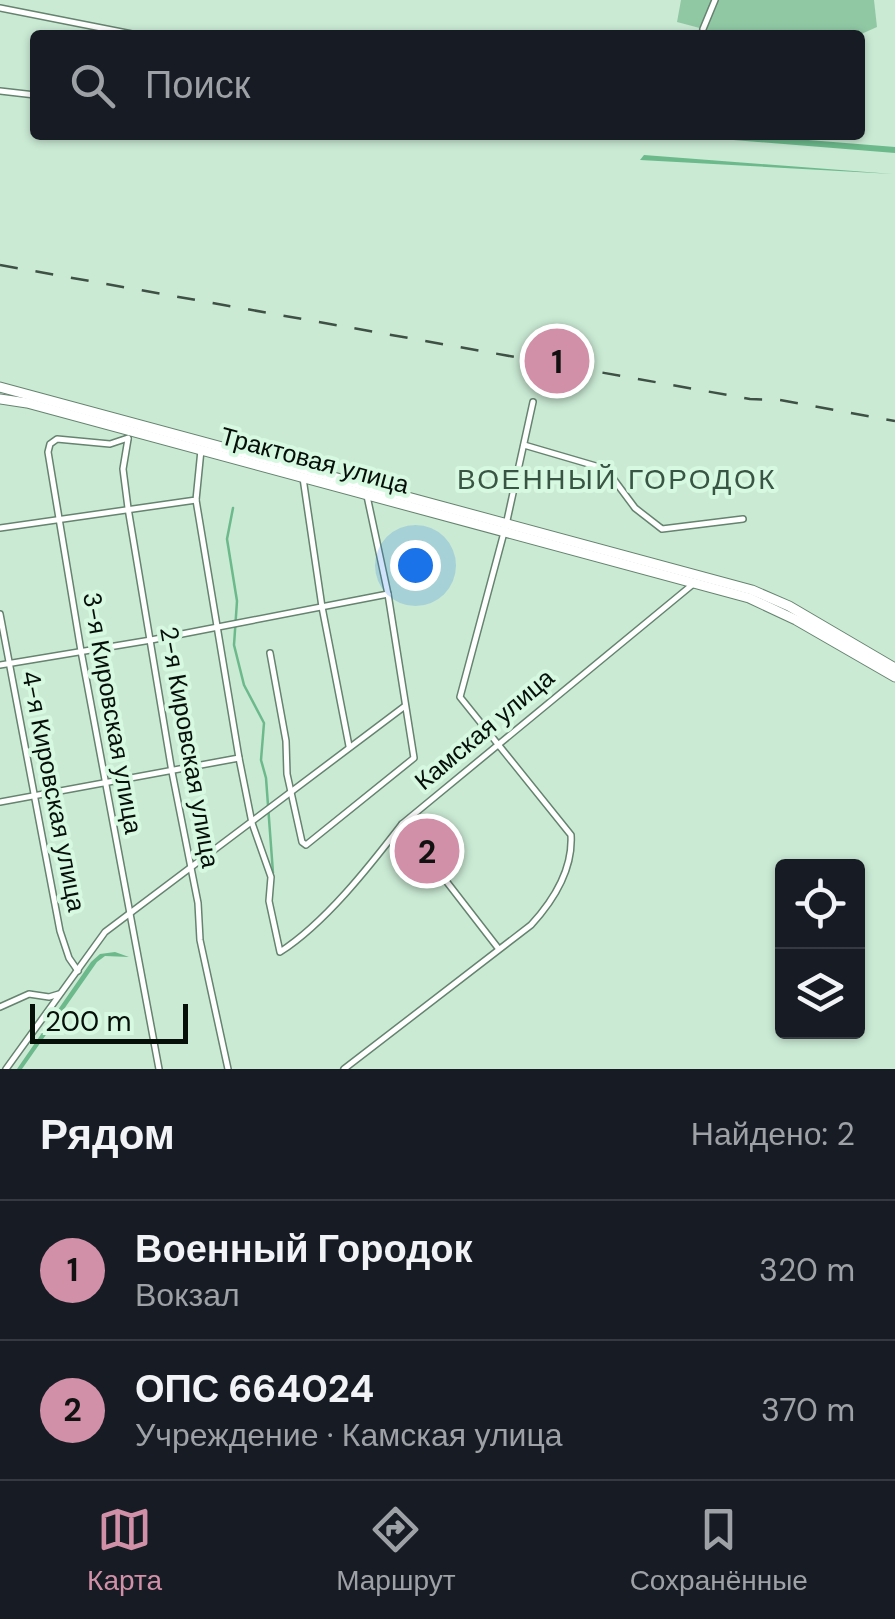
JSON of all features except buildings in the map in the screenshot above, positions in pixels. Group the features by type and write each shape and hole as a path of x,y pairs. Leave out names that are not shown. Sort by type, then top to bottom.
{"main road":[{"name":"Трактовая улица","path":"0,388 766,604 895,677"},
{"name":"Трактовая улица","path":"0,399 26,402 129,434 769,596 895,668"}],"street":[{"path":"703,29 715,0"},
{"path":"0,8 112,30"},
{"path":"0,91 30,94"},
{"path":"344,1069 532,925 549,905 564,873 571,835 460,697 505,528 533,402"},
{"name":"2-я Кировская улица","path":"129,434 122,469 128,508 198,903 202,952 228,1069"},
{"name":"3-я Кировская улица","path":"129,434 110,444 57,438 48,452 159,1069"},
{"path":"524,445 606,469 636,508 662,529 743,519"},
{"path":"202,450 196,500 252,823"},
{"path":"303,478 322,607 350,747"},
{"path":"270,653 286,741 287,774 302,842 306,845 414,758 368,496"},
{"path":"0,528 196,500"},
{"name":"Камская улица","path":"252,823 271,877 269,901 280,952 298,940 402,824 695,583"},
{"path":"0,665 388,594"},
{"name":"4-я Кировская улица","path":"0,614 60,930 69,958 78,971"},
{"path":"6,1069 96,941 405,706"},
{"path":"0,802 239,758"},
{"path":"402,824 498,948"},
{"path":"0,994 1,1007 30,994 62,994"}],"shaded area":[{"path":"681,0 874,0 877,27 865,32 707,30 677,22"},
{"path":"734,140 809,140 895,147 895,153"},
{"path":"644,155 893,174 640,160"},
{"path":"115,952 129,957 105,956 97,962 22,1069 17,1069 91,962 100,954"}],"waterway":[{"path":"233,508 227,539 237,601 234,645 244,685 264,723 261,760 266,778 273,873"}],"railway":[{"path":"0,265 750,399 780,400 895,421"}],"place":[{"name":"Военный Городок","path":"557,361"},
{"name":"ОПС 664024","path":"427,851"}],"district":[{"name":"ВОЕННЫЙ ГОРОДОК","path":"617,479"}]}
